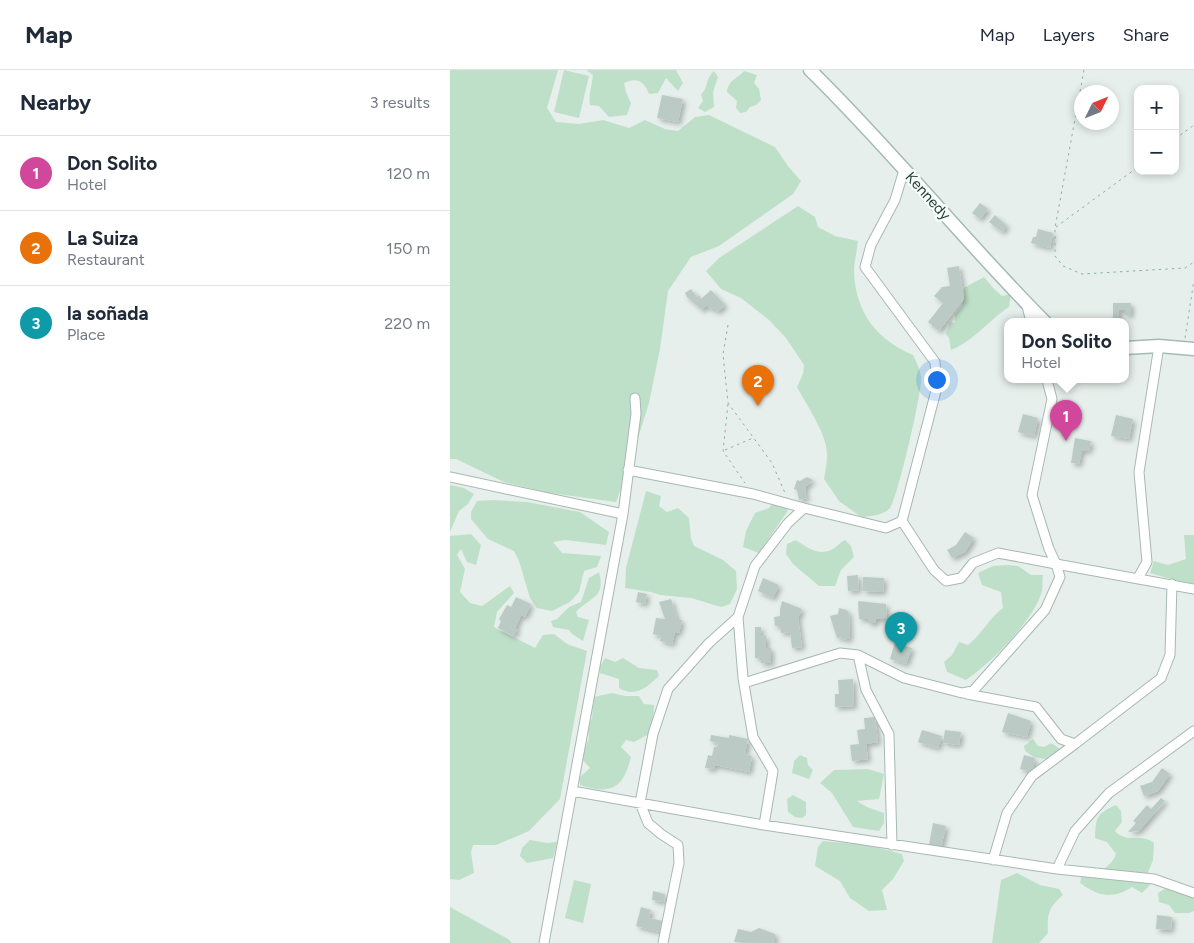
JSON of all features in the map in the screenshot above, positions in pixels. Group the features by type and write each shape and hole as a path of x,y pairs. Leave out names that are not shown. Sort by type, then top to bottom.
{"main road":[{"name":"Kennedy","path":"810,70 1041,318"},
{"path":"1129,348 1159,346 1189,349"}],"street":[{"path":"904,170 895,200 871,245 865,266 935,362 938,387 902,521 934,570 946,581 961,578 973,562 998,553 1194,589"},
{"path":"1026,304 1031,318"},
{"path":"1138,578 1147,562 1139,472 1159,346"},
{"path":"962,693 973,691 1045,610 1060,577 1048,549 1032,495 1052,398 1048,383"},
{"path":"544,943 623,514 636,414 635,398"},
{"path":"628,470 753,494 886,528 902,521"},
{"path":"450,477 623,514"},
{"path":"764,825 773,771 753,737 744,683 738,617 755,566 788,523 804,508"},
{"path":"993,860 1007,813 1032,776 1161,678 1170,655 1172,584"},
{"path":"663,943 679,863 678,845 648,823 640,803 653,734 668,690 709,643 738,617"},
{"path":"744,683 840,653 858,655 904,678 962,693 1036,707 1061,739 1075,744"},
{"path":"858,655 866,690 889,734 892,845"},
{"path":"1058,869 1075,831 1109,793 1194,731"},
{"path":"572,790 764,825 892,845 1058,869 1154,879 1194,893"}],"path":[{"path":"1084,70 1055,228 1055,256 1063,266 1082,274 1185,268 1194,262"},
{"path":"1179,136 1194,125"},
{"path":"1055,228 1134,170"},
{"path":"1189,349 1194,280"},
{"path":"728,325 723,354 728,404 723,451 753,494"},
{"path":"728,404 772,463 784,489 788,504"},
{"path":"723,451 754,438"}],"green space":[{"path":"450,70 558,70 547,108 556,122 579,124 603,120 629,128 645,120 665,129 678,131 695,117 709,115 775,147 801,181 793,194 719,246 691,257 668,291 660,349 649,403 616,502 550,493 504,482 456,459 450,459"},
{"path":"564,70 589,76 579,118 554,112"},
{"path":"586,70 676,70 683,83 678,91 666,78 658,93 649,94 640,81 633,80 624,83 631,103 627,115 609,117 599,106 590,105 593,75"},
{"path":"714,71 718,77 713,92 714,107 705,112 698,108 703,101 701,94"},
{"path":"744,71 757,75 754,83 759,89 761,100 746,112 740,113 736,108 737,101 727,92 731,82"},
{"path":"798,206 815,217 818,227 835,236 858,241 854,272 859,300 864,312 870,323 888,341 913,355 920,371 921,386 909,444 893,501 890,508 884,513 861,517 839,501 824,479 827,456 821,430 797,387 803,374 804,365 786,338 769,320 741,298 721,289 706,271 719,258"},
{"path":"984,277 1002,296 1011,294 1009,307 974,336 951,350 949,338 946,334 950,322 955,323 955,315 962,306 964,288"},
{"path":"450,485 464,488 474,494 468,504 459,511 450,532"},
{"path":"646,491 661,496 659,506 667,512 678,508 689,518 691,538 694,546 723,560 736,571 737,589 730,604 721,607 691,598 660,595 625,588 626,568"},
{"path":"777,499 788,507 787,512 759,553 743,547 746,531 755,513 769,508"},
{"path":"477,501 527,502 580,512 609,532 606,545 565,540 553,542 562,553 601,556 597,567 584,571 579,592 570,602 552,611 537,608 530,598 519,561 514,551 488,539 471,519 471,512"},
{"path":"471,534 481,545 476,565 467,562 461,549 457,555 465,569 460,592 470,603 482,606 510,586 514,593 497,612 494,627 535,648 543,635 554,634 567,644 587,651 560,799 529,831 496,845 473,845 471,852 474,873 459,880 450,879 450,536"},
{"path":"1184,535 1194,535 1194,584 1150,573 1154,561 1168,565 1186,559"},
{"path":"796,540 813,550 823,552 833,549 845,540 851,546 854,557 841,570 835,586 819,586 793,564 786,554 787,544"},
{"path":"993,566 1018,566 1031,575 1043,575 1042,591 1038,602 1010,640 976,673 966,680 947,672 944,662 952,655 959,642 968,645 1003,608 1001,592 982,585 978,573"},
{"path":"599,572 601,581 599,592 576,612 578,617 589,620 583,641 569,630 553,627 551,621 557,619 569,607 581,602 589,578"},
{"path":"605,658 615,662 623,658 639,668 657,670 659,676 641,690 625,691 619,688 619,679 600,673 600,667"},
{"path":"612,693 625,696 639,696 644,704 654,705 653,723 649,734 634,742 626,740 621,747 631,757 628,768 620,783 608,789 580,785 579,778 590,768 581,758 589,738 588,727 592,718 594,697"},
{"path":"1033,739 1038,746 1044,747 1051,743 1059,748 1058,754 1050,760 1034,757 1025,751 1024,746"},
{"path":"800,755 807,758 808,765 813,770 809,779 792,773 794,761"},
{"path":"868,769 884,774 879,799 857,801 884,813 884,823 879,831 853,827 832,793 820,783 834,770"},
{"path":"793,795 806,802 806,815 802,818 795,817 788,812 787,799"},
{"path":"1116,805 1121,811 1122,822 1115,831 1126,837 1146,839 1154,843 1153,860 1147,875 1150,885 1142,893 1132,887 1118,894 1105,895 1093,891 1080,883 1082,874 1093,873 1107,867 1116,854 1107,842 1095,838 1098,817 1104,811"},
{"path":"530,840 547,843 557,842 553,858 527,863 520,856 522,848"},
{"path":"823,841 867,845 902,854 904,861 893,879 882,890 887,910 869,911 850,898 840,881 815,866 818,847"},
{"path":"1017,873 1040,885 1059,889 1063,895 1051,908 1048,916 1048,933 1039,943 992,943 1001,880"},
{"path":"574,880 591,884 583,923 565,918"},
{"path":"1171,885 1179,887 1182,894 1194,898 1194,911 1175,913 1169,905 1159,902 1158,893"},
{"path":"450,907 508,939 512,943 450,943"}],"building":[{"path":"662,95 683,99 678,122 657,118"},
{"path":"980,203 988,209 980,219 972,213"},
{"path":"995,215 1007,226 1002,232 989,222"},
{"path":"1038,229 1053,233 1050,248 1031,243 1033,237 1036,237"},
{"path":"959,266 964,299 939,331 928,322 943,303 934,296 942,287 950,286 947,268"},
{"path":"691,289 701,299 711,290 725,305 717,312 713,308 711,310 707,305 702,310 687,297 685,293"},
{"path":"1113,303 1131,303 1131,315 1125,315 1125,310 1119,310 1119,318 1113,318"},
{"path":"1023,414 1038,418 1034,436 1018,432"},
{"path":"1116,415 1133,419 1129,439 1111,436"},
{"path":"1075,438 1091,441 1089,451 1082,450 1079,464 1071,463"},
{"path":"807,477 813,480 806,486 807,498 799,500 797,490 794,489 797,480 800,481"},
{"path":"965,532 974,538 965,552 952,558 947,550 956,545"},
{"path":"858,575 859,590 848,591 847,576"},
{"path":"863,577 884,578 883,592 863,591"},
{"path":"763,578 779,585 773,598 758,591"},
{"path":"638,592 647,594 645,604 636,602"},
{"path":"516,597 531,604 525,617 521,615 515,629 518,629 513,636 498,628 501,621 499,619 507,605 511,607"},
{"path":"671,599 677,619 682,620 679,633 675,632 672,644 660,641 661,636 653,634 656,618 665,619 659,602"},
{"path":"782,601 802,609 798,618 802,647 792,648 790,632 781,633 780,626 775,626 774,617 780,616"},
{"path":"858,601 886,604 887,619 876,619 876,623 868,623 868,619 859,619"},
{"path":"839,608 847,610 849,614 850,638 843,640 842,637 837,638 830,616 838,614"},
{"path":"909,618 915,620 916,624 913,631 905,627"},
{"path":"755,627 761,627 761,637 766,635 766,648 771,648 771,663 761,663 761,658 755,658"},
{"path":"895,642 912,648 906,664 890,659"},
{"path":"853,679 854,706 835,707 835,694 839,694 838,680"},
{"path":"1008,713 1031,721 1027,737 1002,732"},
{"path":"875,717 878,742 866,744 868,759 852,761 850,745 859,744 857,730 865,729 864,718"},
{"path":"922,730 942,736 938,748 918,742"},
{"path":"945,730 961,732 959,745 943,743"},
{"path":"711,735 729,738 729,735 748,739 745,754 752,756 749,772 715,765 714,769 705,768 708,755 712,756 714,747 717,747 718,743 710,741"},
{"path":"1024,755 1035,758 1032,772 1020,769"},
{"path":"1162,768 1170,774 1158,791 1144,796 1140,786 1152,782"},
{"path":"1161,798 1165,801 1139,831 1128,832 1136,823 1133,821 1147,805 1151,809"},
{"path":"933,823 946,826 941,848 929,845"},
{"path":"653,891 665,894 664,902 652,900"},
{"path":"641,907 651,910 649,918 663,921 660,932 636,926"},
{"path":"1157,915 1172,917 1171,930 1156,929"},
{"path":"759,928 775,934 775,943 734,942 738,929 751,932"}],"place":[{"name":"La Suiza","path":"758,406"},
{"name":"Don Solito","path":"1066,441"},
{"name":"la soñada","path":"901,653"}]}
